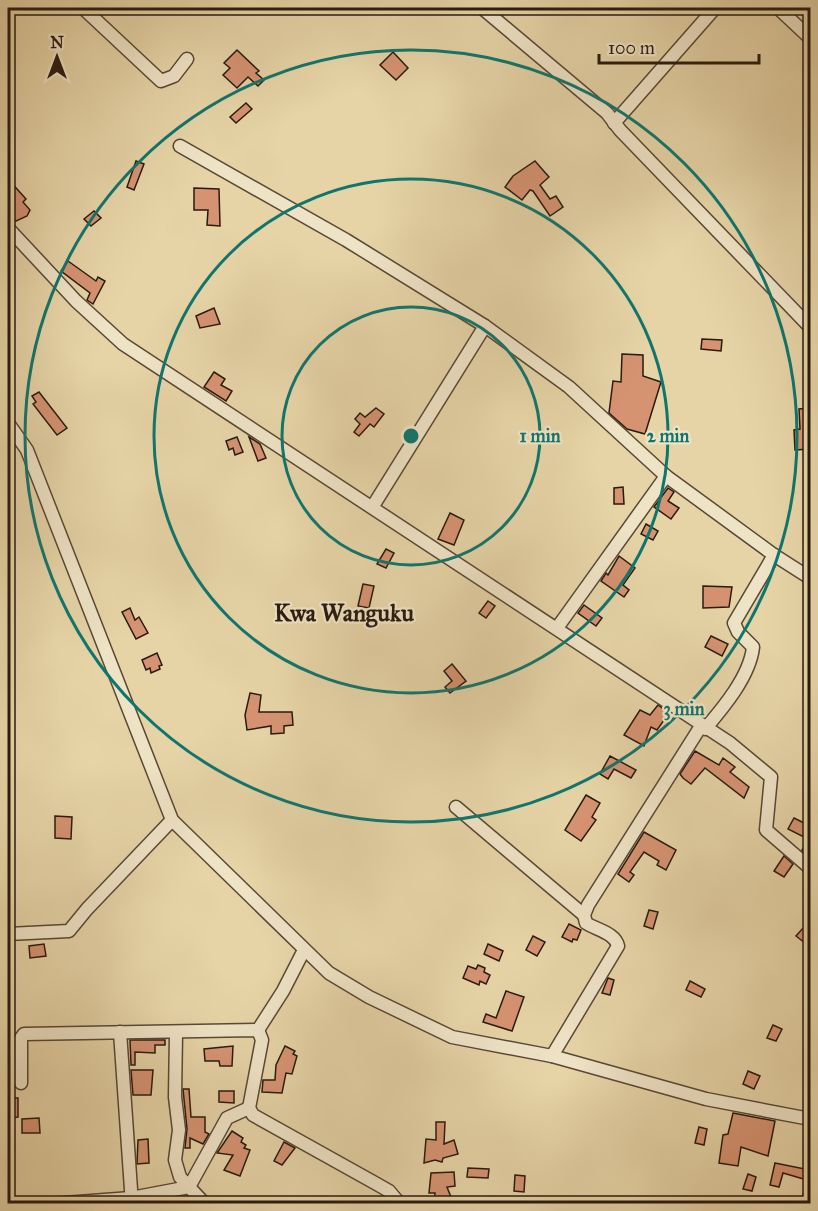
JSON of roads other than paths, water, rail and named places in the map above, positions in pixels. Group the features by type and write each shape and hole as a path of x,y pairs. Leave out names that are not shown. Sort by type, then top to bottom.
{"street":[{"path":"83,8 161,81 174,75 188,59"},
{"path":"482,8 596,103 810,327"},
{"path":"614,123 715,8"},
{"path":"778,8 810,38"},
{"path":"180,146 346,240 484,326 569,387 666,476 774,555 810,578"},
{"path":"8,228 76,301 123,344 373,506 730,743 771,777 766,830 810,868"},
{"path":"373,506 484,326"},
{"path":"8,423 27,450 172,819 329,974 369,997 452,1037 552,1056 706,1099 810,1119"},
{"path":"556,628 666,476"},
{"path":"584,915 703,727 734,690 751,657 753,647 738,632 734,623 774,555"},
{"path":"456,807 584,915 586,923 617,940 618,946 552,1056"},
{"path":"8,934 69,931 172,819"},
{"path":"258,1030 283,991 304,950"},
{"path":"21,1083 20,1044 24,1035 258,1030"},
{"path":"249,1108 262,1040 258,1030"},
{"path":"120,1032 132,1201"},
{"path":"176,1033 175,1097 179,1130 175,1160 180,1177 205,1203"},
{"path":"51,1203 132,1201 189,1187 227,1118 249,1108"},
{"path":"249,1108 264,1123 389,1191 400,1203"}],"district":[{"name":"Kwa Wanguku","path":"344,613"}]}
